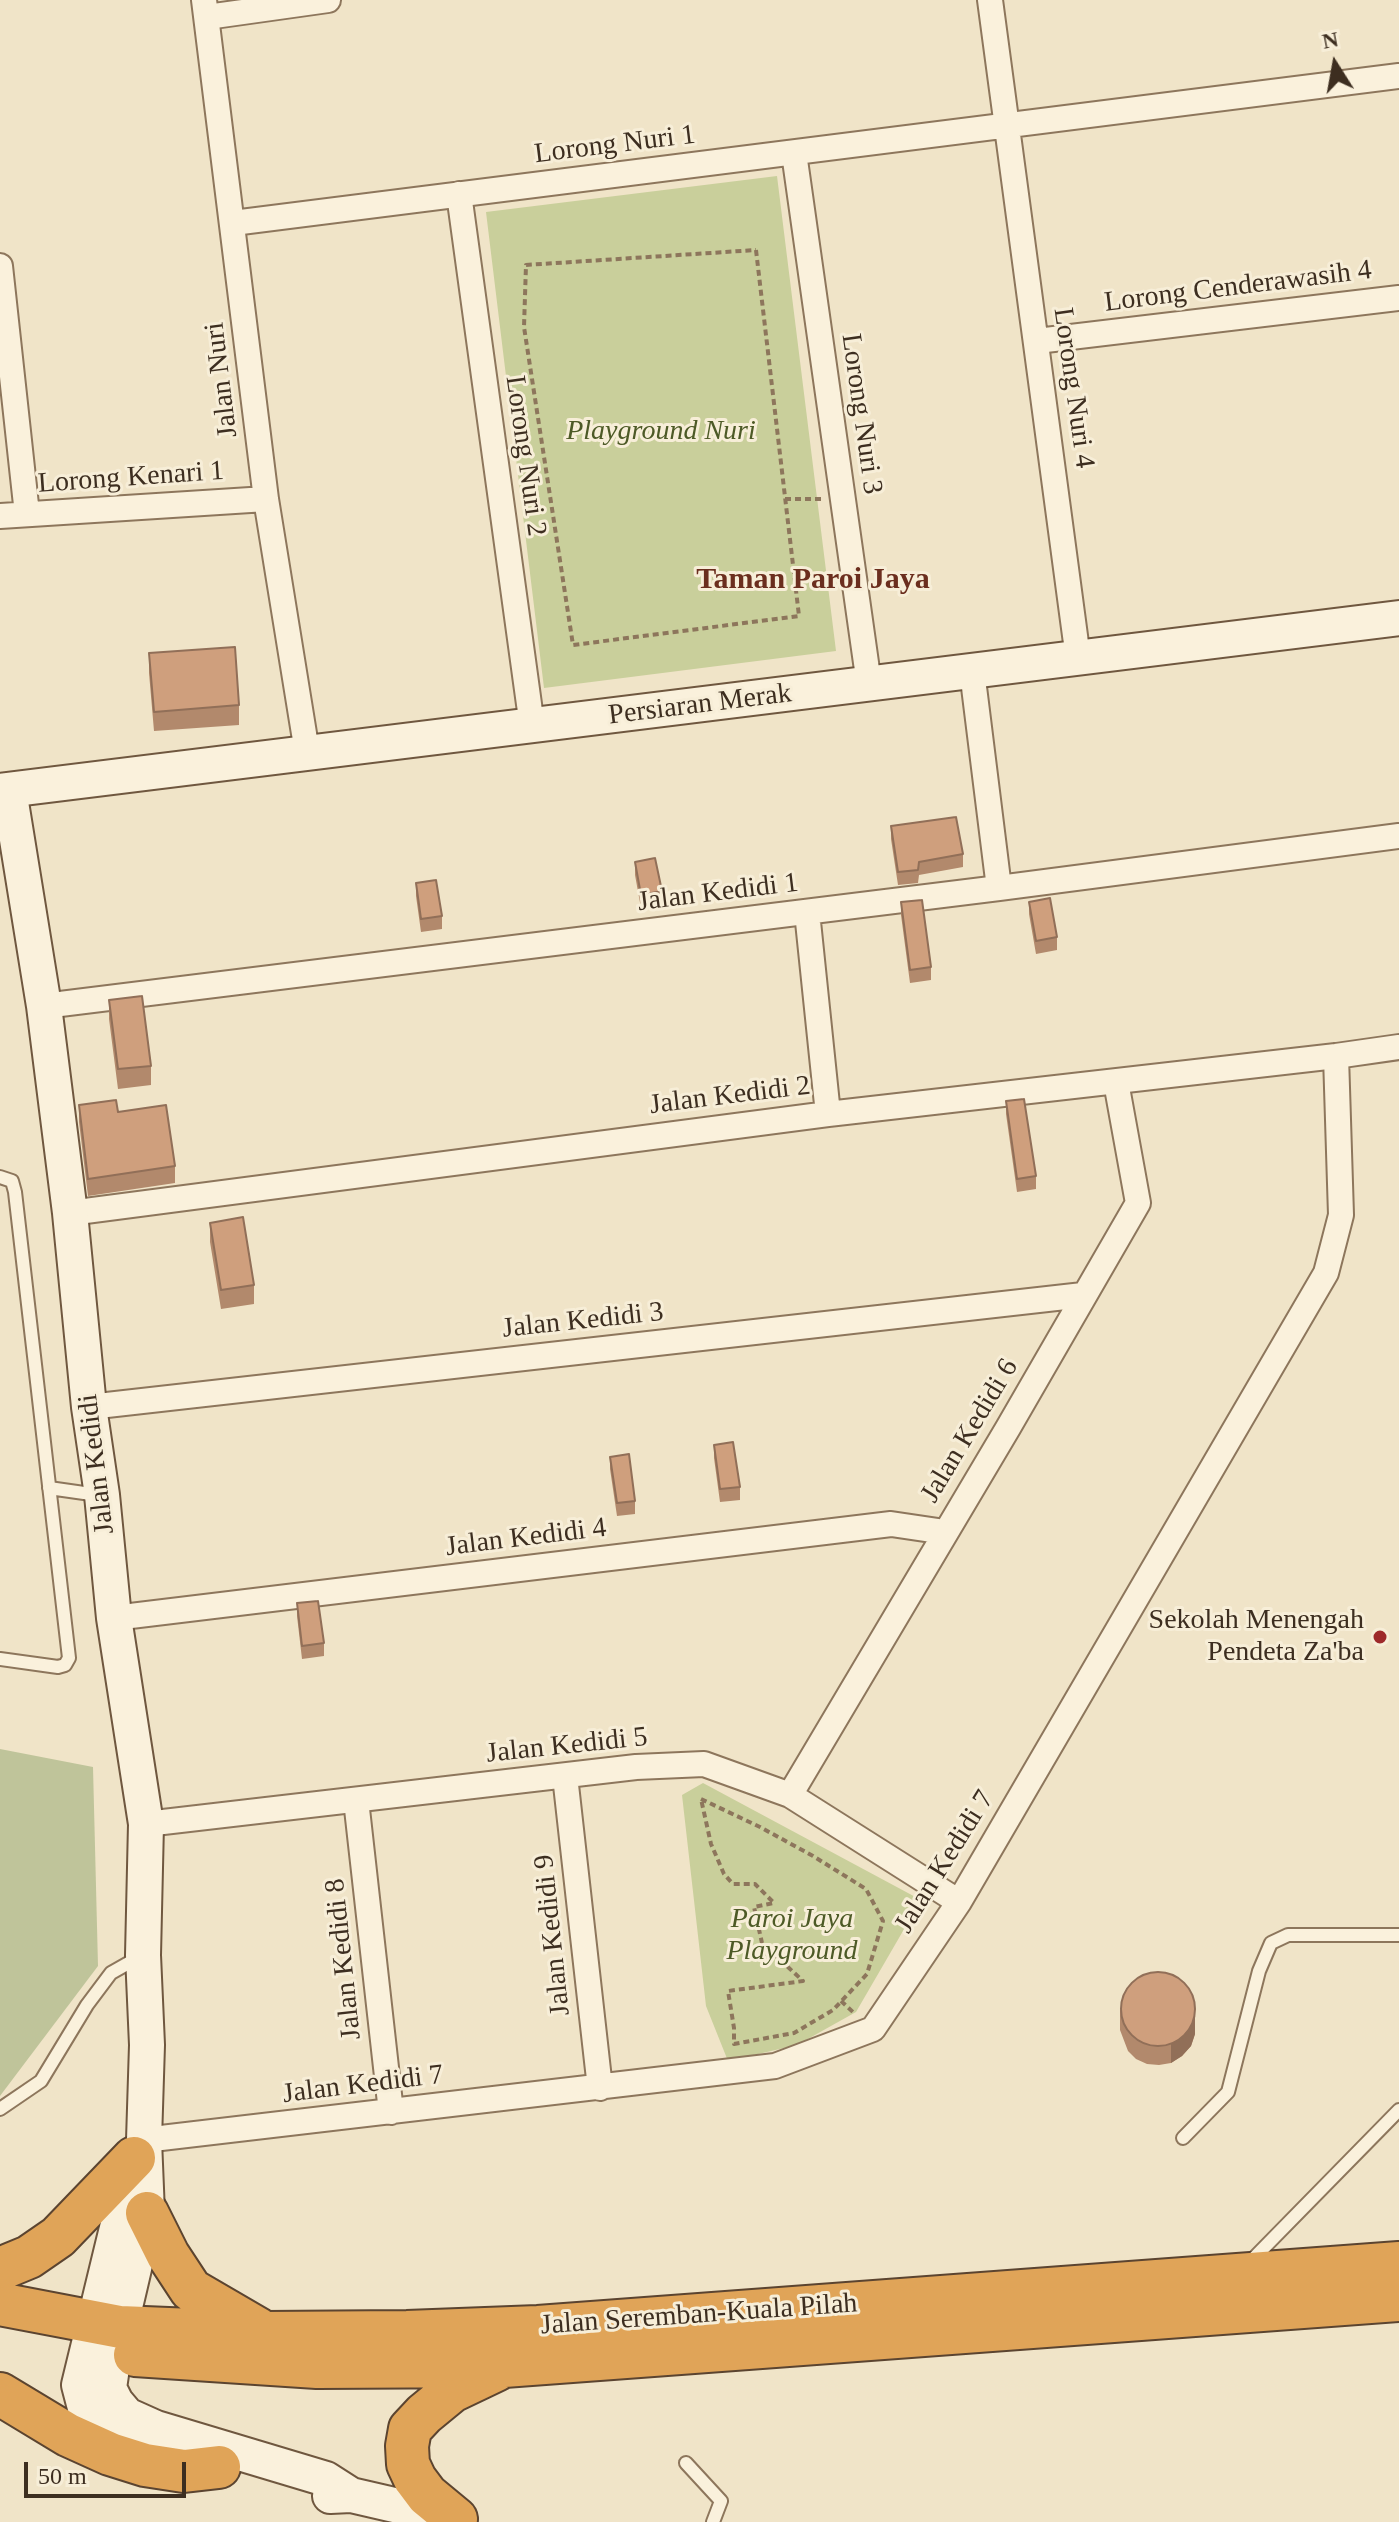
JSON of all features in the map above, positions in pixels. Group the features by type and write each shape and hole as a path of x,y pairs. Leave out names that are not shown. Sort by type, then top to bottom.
{"highway":[{"path":"0,2269 29,2257 58,2237 139,2149"},
{"path":"147,2213 168,2255 191,2290 265,2333"},
{"name":"Jalan Seremban-Kuala Pilah","path":"0,2334 104,2338 538,2327 1399,2263"},
{"name":"Jalan Seremban-Kuala Pilah","path":"0,2304 104,2338 317,2367 504,2366 1399,2300"},
{"path":"462,2520 427,2495 411,2471 407,2446 410,2429 452,2391 504,2366"},
{"path":"0,2394 68,2435 110,2454 145,2465 184,2471 219,2467"}],"street":[{"path":"205,8 328,0"},
{"name":"Lorong Nuri 4","path":"990,0 1078,658"},
{"name":"Jalan Nuri","path":"205,8 266,499 307,752"},
{"name":"Lorong Nuri 1","path":"233,223 1399,76"},
{"name":"Lorong Nuri 3","path":"794,153 869,684"},
{"name":"Lorong Nuri 2","path":"459,194 532,726"},
{"path":"0,266 27,514"},
{"name":"Lorong Cenderawasih 4","path":"1037,341 1399,298"},
{"name":"Lorong Kenari 1","path":"0,516 266,499"},
{"name":"Persiaran Merak","path":"4,790 1399,618"},
{"path":"972,671 999,888"},
{"name":"Jalan Kedidi","path":"4,790 44,1006 114,1618 146,1824 143,1955 147,2045 139,2149"},
{"name":"Jalan Kedidi 1","path":"44,1006 1399,836"},
{"path":"807,912 828,1114"},
{"name":"Jalan Kedidi 2","path":"70,1213 828,1114 1399,1047"},
{"name":"Jalan Kedidi 7","path":"139,2149 391,2112 775,2066 873,2029 959,1902 1326,1273 1341,1215 1336,1056"},
{"name":"Jalan Kedidi 6","path":"790,1795 1138,1203 1116,1082"},
{"name":"Jalan Kedidi 3","path":"89,1407 1083,1295"},
{"name":"Jalan Kedidi 4","path":"114,1618 891,1524 945,1532"},
{"name":"Jalan Kedidi 5","path":"146,1824 636,1767 704,1764 790,1795 959,1902"},
{"name":"Jalan Kedidi 9","path":"565,1776 600,2088"},
{"name":"Jalan Kedidi 8","path":"356,1800 391,2112"},
{"path":"139,2149 147,2213 104,2338 79,2385 85,2408 101,2428 119,2440 320,2496 351,2495 462,2520"},
{"path":"139,2149 104,2338 109,2388 116,2402 127,2415 156,2428 326,2479 351,2495"}],"lane":[{"path":"0,1177 12,1181 69,1658 65,1665 58,1667 0,1659"},
{"path":"49,1488 102,1495"},
{"path":"1183,2138 1228,2092 1259,1971 1271,1943 1288,1935 1399,1935"},
{"path":"0,2109 41,2081 87,2005 111,1973 143,1955"},
{"path":"1239,2275 1399,2110"},
{"path":"686,2463 721,2501 713,2522"}],"path":[{"path":"756,250 785,499 799,616 573,645 524,327 526,265 756,250"},
{"path":"785,499 843,500"},
{"path":"701,1799 760,1827 866,1889 883,1921 867,1974 833,2010 794,2033 734,2044 728,1991 803,1981 762,1943 754,1907 774,1903 755,1884 733,1884 724,1874 711,1844 701,1799"}],"green space":[{"name":"Playground Nuri","path":"777,176 836,651 544,688 486,212"},
{"path":"0,1749 93,1767 98,1966 0,2096"},
{"name":"Paroi Jaya Playground","path":"703,1783 921,1900 856,2012 797,2045 728,2061 706,2006 682,1795"}],"building":[{"path":"235,647 239,705 154,712 149,653"},
{"path":"956,817 963,854 919,862 918,870 898,872 891,826"},
{"path":"655,858 662,891 641,895 635,862"},
{"path":"436,880 442,916 421,919 416,883"},
{"path":"1050,898 1057,937 1036,941 1029,902"},
{"path":"922,900 931,967 910,970 901,902"},
{"path":"142,996 151,1066 118,1069 109,1000"},
{"path":"1024,1099 1036,1176 1017,1179 1006,1101"},
{"path":"116,1100 118,1112 166,1105 175,1166 88,1179 79,1105"},
{"path":"243,1217 254,1285 221,1290 210,1223"},
{"path":"733,1442 740,1487 720,1489 714,1445"},
{"path":"629,1454 635,1501 617,1503 610,1457"},
{"path":"318,1601 324,1643 302,1646 297,1603"},
{"path":"1158,1972 1179,1978 1189,1988 1195,2009 1189,2030 1179,2040 1158,2046 1137,2040 1127,2030 1121,2009 1127,1988 1137,1978"}],"place":[{"name":"Sekolah Menengah Pendeta Za'ba","path":"1380,1637"}],"district":[{"name":"Taman Paroi Jaya","path":"813,580"}]}
